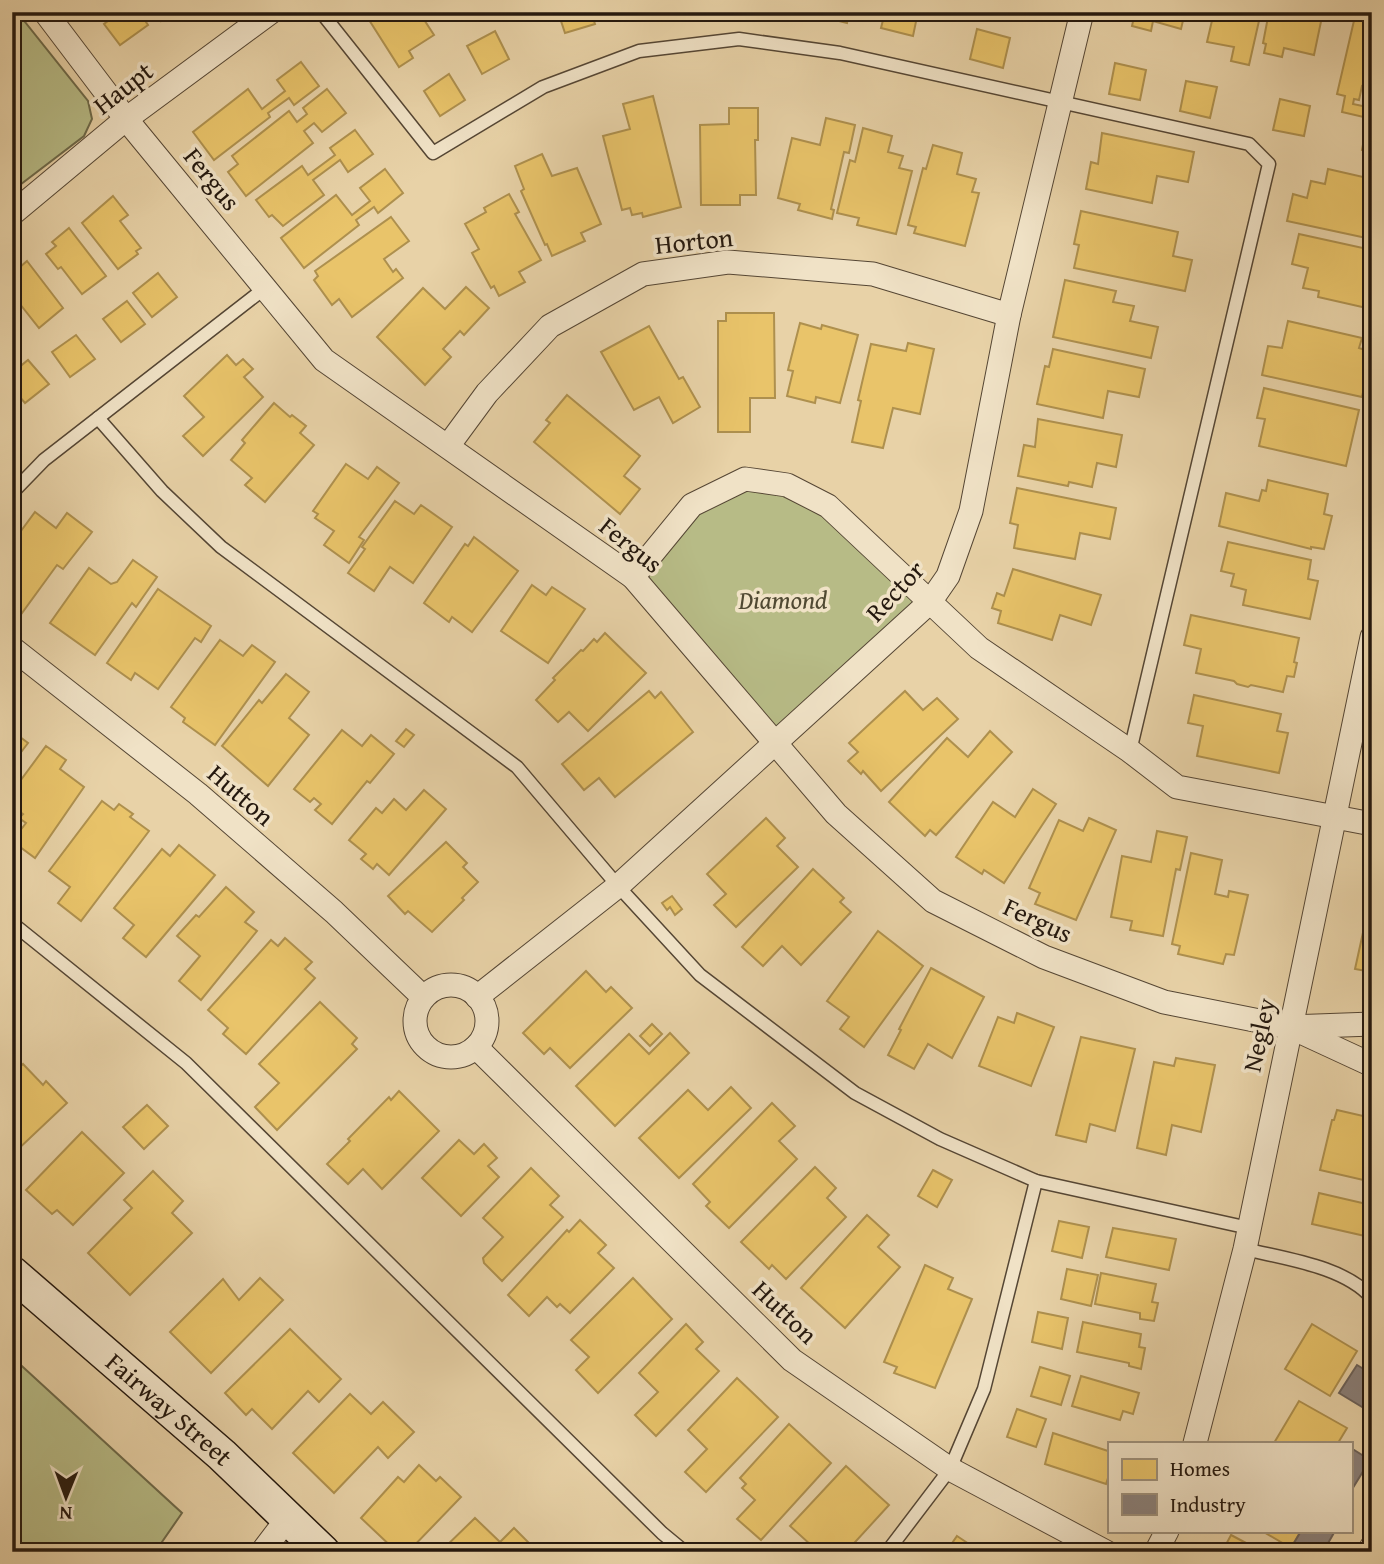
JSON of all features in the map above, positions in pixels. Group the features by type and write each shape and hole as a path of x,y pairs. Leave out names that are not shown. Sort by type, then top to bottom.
{"street":[{"name":"Fergus","path":"45,12 126,119 324,360 633,577 836,814 933,901 1044,957 1164,1002 1289,1027 1372,1065"},
{"name":"Haupt","path":"12,214 126,119 271,12"},
{"name":"Rector","path":"477,997 618,886 930,602 948,576 971,511 1009,315 1082,12"},
{"name":"Horton","path":"448,446 487,393 550,326 643,274 728,262 873,274 1009,315"},
{"path":"633,577 692,505 745,479 787,485 828,506 979,648 1130,751 1177,787 1372,824"},
{"name":"Negley","path":"1195,1442 1247,1239 1372,638"},
{"name":"Hutton","path":"12,648 198,794 334,912 424,997"},
{"path":"453,985 466,989 477,997 488,1016 486,1028 476,1047 468,1054 455,1057 432,1050 422,1042 414,1019 417,1006 424,997 441,986 453,985"},
{"name":"Fergus","path":"1289,1027 1372,1024"},
{"name":"Hutton","path":"476,1047 792,1360 950,1469 1106,1552"},
{"name":"Fairway Street","path":"12,1273 222,1455 323,1552"},
{"path":"262,1552 287,1519"},
{"path":"1156,1552 1166,1532"},
{"path":"1369,1552 1372,1546"}],"lane":[{"path":"321,12 433,153 543,87 639,51 739,39 840,53 1250,144 1269,164 1130,751"},
{"path":"12,493 44,460 265,288"},
{"path":"98,418 162,491 221,547 517,767 618,886 700,975 855,1093 940,1139 1037,1181 1247,1239 1321,1268 1363,1288 1372,1298"},
{"path":"12,923 186,1063 662,1533 685,1552"},
{"path":"887,1552 950,1469 984,1389 1037,1181"}],"green space":[{"path":"12,12 17,12 88,101 92,119 84,136 12,191"},
{"name":"Diamond","path":"745,482 827,509 925,602 774,740 636,577 694,507"},
{"path":"12,1357 182,1513 155,1552 12,1552"}],"building: Homes":[{"path":"120,12 172,12 161,21 157,14 146,22 148,25 120,45 104,24"},
{"path":"364,12 419,12 434,35 409,51 413,58 399,67"},
{"path":"558,12 591,12 595,24 565,33"},
{"path":"606,12 638,12 638,13 607,20"},
{"path":"815,12 849,12 847,23 815,15"},
{"path":"885,12 918,12 913,36 881,28"},
{"path":"1133,12 1185,12 1181,29 1153,21 1151,31 1132,26"},
{"path":"1214,12 1261,12 1249,65 1231,61 1234,47 1207,42"},
{"path":"1269,12 1323,12 1314,55 1284,48 1282,57 1264,53 1266,44 1263,43"},
{"path":"1356,12 1372,12 1372,88 1362,86 1359,100 1354,99 1353,104 1372,108 1372,152 1362,150 1368,118 1342,112 1345,96 1337,94"},
{"path":"977,29 1010,38 1003,68 970,59"},
{"path":"495,31 509,59 482,74 467,46"},
{"path":"301,62 319,86 294,105 289,98 268,113 270,117 214,160 193,132 248,89 262,109 285,91 277,80"},
{"path":"1115,63 1146,70 1140,100 1109,94"},
{"path":"449,74 465,100 440,116 424,91"},
{"path":"1186,81 1217,87 1210,118 1180,111"},
{"path":"327,89 346,113 322,132 314,123 304,131 313,143 246,196 228,172 238,164 232,156 289,111 297,122 307,114 303,108"},
{"path":"653,96 681,207 643,217 642,213 632,215 630,208 622,210 603,136 630,129 623,104"},
{"path":"1280,99 1310,106 1304,136 1273,130"},
{"path":"729,108 758,108 758,140 755,140 756,195 740,195 740,205 701,205 700,125 729,124"},
{"path":"826,118 855,125 849,153 844,152 831,209 834,210 832,219 798,210 800,204 778,198 792,138 820,145"},
{"path":"863,128 892,136 888,152 903,156 899,168 912,171 896,234 857,225 859,218 837,213 850,160 855,162"},
{"path":"355,130 373,154 348,172 340,160 313,180 324,195 283,226 272,215 269,217 256,200 302,166 308,175 335,155 330,148"},
{"path":"1102,133 1194,152 1188,182 1157,176 1152,203 1086,189 1091,162 1098,164"},
{"path":"933,145 962,153 957,174 976,179 972,192 979,193 965,246 914,233 916,227 908,225 923,168 926,169"},
{"path":"542,154 552,176 577,168 601,224 581,233 585,241 552,256 521,191 524,189 515,166"},
{"path":"385,169 403,193 378,213 374,207 356,220 359,225 304,268 281,238 336,195 352,215 370,201 360,188"},
{"path":"1328,169 1372,179 1371,239 1287,221 1293,194 1307,198 1311,181 1325,184"},
{"path":"509,194 519,212 515,214 541,260 519,272 525,282 499,296 494,286 491,288 472,253 479,249 465,224 486,212 484,208"},
{"path":"113,196 128,215 120,221 141,248 136,251 138,254 118,269 82,223"},
{"path":"1081,211 1178,232 1173,256 1192,260 1185,291 1074,268 1079,245 1074,244"},
{"path":"391,217 409,241 384,259 393,272 396,269 403,278 352,317 339,299 332,305 314,280 318,276 315,271"},
{"path":"69,228 106,276 82,294 61,267 58,269 46,254 56,246 52,242"},
{"path":"1299,234 1372,250 1366,278 1372,279 1371,309 1318,297 1319,291 1303,288 1308,268 1292,264"},
{"path":"27,261 63,308 39,328 12,294 12,274"},
{"path":"158,273 177,297 152,317 133,293"},
{"path":"1065,280 1116,291 1113,302 1134,306 1130,321 1158,327 1151,358 1053,337"},
{"path":"466,287 489,308 464,335 460,331 443,349 451,357 425,385 377,337 423,288 445,309"},
{"path":"127,301 145,324 121,342 103,319"},
{"path":"726,313 774,313 775,398 750,398 750,432 718,432 718,321 726,321"},
{"path":"1288,321 1362,338 1359,348 1372,352 1362,397 1262,375 1268,346 1282,348"},
{"path":"800,323 821,329 822,325 858,335 840,403 816,397 815,403 787,396 793,371 788,370"},
{"path":"649,326 679,379 683,377 700,407 673,423 659,397 634,410 601,352"},
{"path":"12,333 20,342 16,346 19,349 12,354"},
{"path":"76,335 95,359 70,377 52,352"},
{"path":"908,343 934,349 920,414 893,408 883,448 852,442 861,401 858,400 871,344 906,351"},
{"path":"1053,349 1145,369 1139,397 1108,391 1103,418 1037,404 1045,366 1049,367"},
{"path":"227,355 236,365 243,359 253,369 244,377 263,397 203,456 183,436 204,417 184,396"},
{"path":"28,360 49,384 25,403 12,388 12,373"},
{"path":"1264,388 1359,410 1346,466 1259,446 1265,419 1257,418"},
{"path":"567,395 640,456 624,476 640,489 620,514 534,442 550,423 546,420"},
{"path":"274,403 306,426 300,433 314,445 265,502 245,485 252,478 231,460 245,443 242,440"},
{"path":"1038,419 1122,435 1116,467 1097,463 1092,487 1069,482 1068,486 1018,476 1024,445 1035,447"},
{"path":"346,464 368,479 377,467 399,483 359,537 364,540 349,563 324,545 334,531 315,518 318,514 313,511"},
{"path":"1268,480 1328,494 1324,514 1332,516 1324,549 1311,549 1219,526 1226,493 1259,501 1262,490 1266,491"},
{"path":"1017,488 1116,508 1110,539 1080,533 1075,559 1014,548 1018,525 1010,523"},
{"path":"395,501 414,514 421,505 452,527 413,583 390,567 374,591 348,573 365,549 362,547"},
{"path":"35,512 56,528 67,513 92,532 63,569 57,565 22,613 12,605 12,537 15,533 18,535"},
{"path":"474,537 518,571 472,632 452,617 449,622 424,603 465,544 468,546"},
{"path":"1228,542 1311,560 1308,579 1318,581 1310,619 1243,605 1246,590 1231,586 1234,574 1221,571"},
{"path":"133,560 157,577 136,607 132,603 95,655 50,623 89,568 111,584 117,582"},
{"path":"1013,569 1101,595 1091,625 1060,615 1052,640 998,623 1001,611 992,608 997,593 1004,596"},
{"path":"532,585 546,595 552,587 585,609 548,663 501,631"},
{"path":"158,589 211,626 201,642 195,638 158,689 135,673 131,680 107,663"},
{"path":"1191,615 1299,638 1294,677 1287,676 1283,692 1251,685 1248,687 1234,681 1196,673 1201,649 1184,645"},
{"path":"605,633 646,673 588,731 569,712 558,722 536,700 581,650 594,639 597,642"},
{"path":"220,640 243,656 252,645 275,662 215,745 183,722 185,718 171,707"},
{"path":"286,674 309,692 289,718 309,735 268,786 222,746 259,700 262,703"},
{"path":"649,691 655,698 661,692 693,732 615,797 599,778 584,790 562,764"},
{"path":"905,691 923,710 937,698 958,719 881,791 863,771 861,774 848,761 858,752 849,743"},
{"path":"1194,695 1281,714 1277,731 1288,733 1279,773 1197,756 1203,726 1188,723"},
{"path":"406,729 414,735 404,747 396,741"},
{"path":"342,730 362,746 371,735 394,754 370,783 367,781 332,824 315,810 321,804 314,798 310,802 294,789"},
{"path":"12,731 28,743 12,764"},
{"path":"990,731 1012,752 936,835 930,830 925,836 889,802 947,738 968,757"},
{"path":"46,746 66,760 60,769 84,787 35,858 12,841 26,823 19,818 23,814 12,806 12,792"},
{"path":"1033,789 1056,804 1004,883 984,870 982,874 956,857 993,802 1015,817"},
{"path":"424,790 446,809 389,875 377,864 373,869 361,859 366,854 349,840 376,808 382,813 394,799 406,810"},
{"path":"102,801 114,810 119,804 133,814 130,817 149,831 81,921 58,903 70,887 49,871"},
{"path":"766,818 785,838 777,846 798,867 736,927 714,905 726,894 707,874"},
{"path":"1089,818 1116,830 1076,920 1035,904 1040,893 1029,888 1059,820 1083,831"},
{"path":"1157,831 1187,837 1180,870 1176,869 1163,936 1130,930 1132,921 1111,917 1122,856 1151,862"},
{"path":"446,842 467,863 463,867 478,882 432,932 408,911 405,914 388,896"},
{"path":"179,845 215,875 146,957 123,938 134,925 114,908 162,849 170,856"},
{"path":"1191,853 1222,860 1215,894 1228,897 1229,891 1248,895 1234,955 1226,954 1223,964 1178,954 1180,946 1172,944"},
{"path":"813,869 844,898 840,902 851,912 801,965 782,946 763,966 742,947"},
{"path":"226,887 254,912 245,922 257,931 201,1000 179,981 200,956 177,936 196,915 199,917"},
{"path":"672,896 682,909 675,915 670,907 667,910 662,903"},
{"path":"1366,919 1372,920 1372,972 1355,969"},
{"path":"878,931 923,966 864,1047 840,1029 849,1017 827,1001"},
{"path":"285,938 312,962 305,969 315,978 246,1054 223,1034 228,1028 208,1010 271,940 278,946"},
{"path":"931,968 984,997 952,1058 928,1044 914,1069 888,1055"},
{"path":"586,971 606,992 611,987 632,1008 570,1068 550,1048 544,1054 523,1033"},
{"path":"320,1002 357,1038 352,1044 357,1049 277,1130 255,1107 279,1083 259,1064"},
{"path":"1017,1013 1054,1027 1031,1086 979,1066 998,1017 1014,1023"},
{"path":"652,1024 662,1034 650,1046 640,1036"},
{"path":"670,1033 689,1053 615,1126 576,1086 629,1034 649,1054"},
{"path":"1081,1037 1135,1049 1115,1131 1090,1124 1086,1142 1056,1135"},
{"path":"1176,1058 1215,1065 1201,1132 1172,1125 1166,1155 1137,1148 1154,1062 1174,1066"},
{"path":"23,1064 43,1085 46,1081 67,1103 12,1155 12,1074"},
{"path":"731,1087 751,1108 679,1178 639,1138 688,1090 708,1110"},
{"path":"399,1091 439,1131 382,1189 363,1169 348,1184 327,1164 389,1097 391,1100"},
{"path":"772,1103 795,1126 779,1141 797,1159 729,1228 706,1206 710,1202 693,1184"},
{"path":"147,1105 168,1126 144,1149 123,1127"},
{"path":"1337,1110 1372,1118 1372,1182 1320,1170"},
{"path":"82,1132 124,1173 73,1225 57,1210 52,1214 26,1190"},
{"path":"459,1140 474,1154 484,1144 497,1158 488,1166 499,1177 461,1216 422,1178"},
{"path":"815,1167 836,1188 827,1198 846,1217 786,1279 772,1265 769,1269 741,1242"},
{"path":"531,1168 559,1196 550,1205 563,1217 502,1281 484,1263 483,1258 503,1237 483,1218"},
{"path":"933,1170 952,1180 937,1207 918,1196"},
{"path":"153,1171 183,1201 172,1213 192,1233 130,1295 88,1253 132,1208 124,1200"},
{"path":"1319,1193 1371,1205 1365,1236 1312,1224"},
{"path":"867,1215 889,1235 878,1247 900,1267 845,1328 801,1288"},
{"path":"580,1220 606,1245 598,1253 614,1268 570,1313 560,1304 557,1307 547,1297 529,1316 508,1295 567,1230 569,1232"},
{"path":"1059,1221 1089,1227 1082,1258 1052,1251"},
{"path":"1113,1228 1176,1239 1169,1270 1106,1257"},
{"path":"925,1265 953,1278 948,1289 972,1299 935,1388 894,1373 897,1367 884,1362"},
{"path":"1067,1269 1098,1275 1091,1306 1061,1299"},
{"path":"1101,1273 1156,1284 1152,1302 1158,1303 1154,1321 1140,1319 1140,1313 1095,1304"},
{"path":"260,1278 283,1300 211,1373 170,1332 223,1279 239,1300"},
{"path":"633,1278 672,1319 598,1393 576,1370 589,1357 571,1340"},
{"path":"1038,1312 1068,1318 1062,1349 1032,1342"},
{"path":"1083,1322 1141,1334 1139,1347 1145,1348 1141,1369 1129,1366 1129,1363 1077,1352"},
{"path":"686,1324 703,1342 696,1349 719,1371 656,1436 635,1415 658,1392 639,1373"},
{"path":"1312,1324 1357,1351 1330,1396 1285,1369"},
{"path":"290,1329 341,1379 319,1402 308,1391 272,1429 252,1409 246,1415 225,1393"},
{"path":"1040,1367 1070,1376 1061,1405 1031,1396"},
{"path":"1081,1376 1139,1393 1133,1414 1123,1411 1120,1420 1072,1406"},
{"path":"737,1378 778,1417 706,1492 685,1472 707,1449 688,1430"},
{"path":"350,1394 371,1414 383,1402 414,1432 388,1458 378,1447 334,1493 293,1453"},
{"path":"1299,1401 1347,1428 1339,1442 1275,1442"},
{"path":"1017,1409 1046,1419 1036,1447 1007,1437"},
{"path":"789,1424 831,1463 761,1540 737,1519 755,1500 742,1488 746,1484 740,1478"},
{"path":"1053,1433 1108,1451 1108,1478 1106,1484 1045,1464"},
{"path":"419,1465 436,1481 440,1477 461,1497 408,1552 397,1552 361,1518 398,1477 404,1482"},
{"path":"846,1466 889,1505 846,1552 805,1552 811,1545 790,1526"},
{"path":"475,1518 500,1542 514,1528 534,1548 531,1552 440,1552"},
{"path":"1264,1532 1300,1532 1291,1548"},
{"path":"1231,1535 1263,1552 1222,1552"},
{"path":"957,1536 981,1552 946,1552"}],"building: Industry":[{"path":"1357,1365 1372,1374 1372,1403 1367,1410 1339,1393"},
{"path":"1352,1449 1370,1460 1352,1489"},
{"path":"1300,1532 1334,1532 1323,1552 1298,1552 1291,1548"}]}
